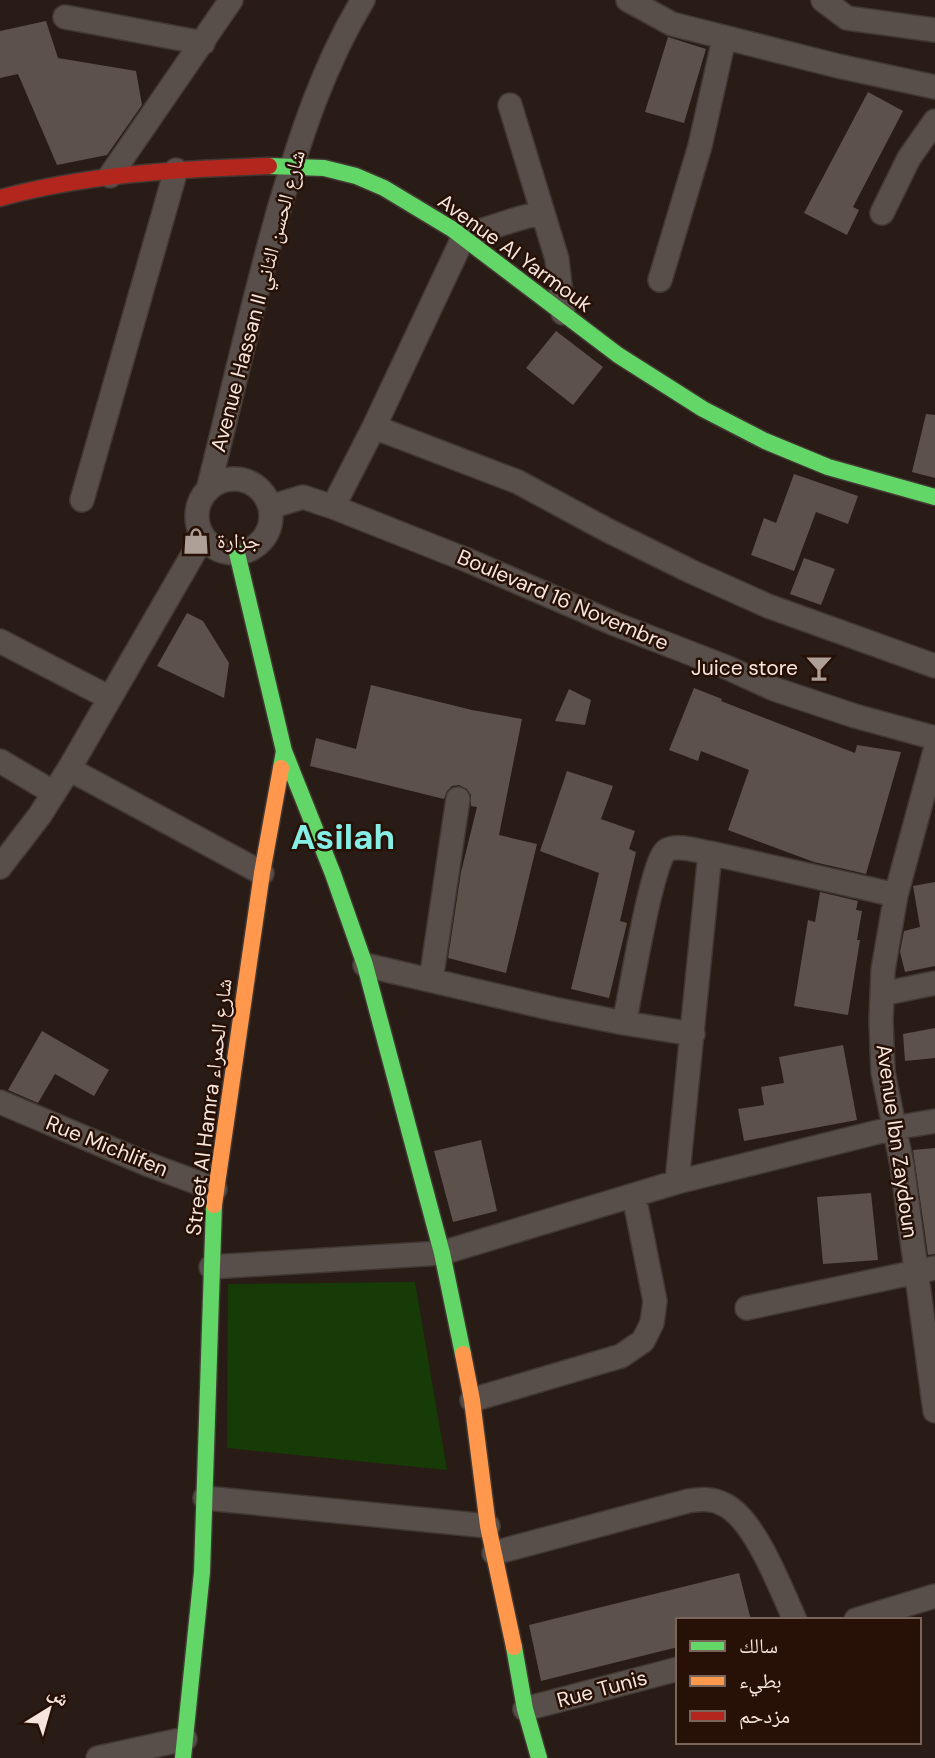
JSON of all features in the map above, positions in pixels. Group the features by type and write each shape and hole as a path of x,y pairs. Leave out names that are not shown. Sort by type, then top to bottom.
{"street":[{"path":"110,176 231,0"},
{"name":"Avenue Hassan II شارع الحسن الثاني","path":"208,490 267,251 292,165 324,74 363,0"},
{"path":"628,0 672,24 724,39 935,87"},
{"path":"823,0 847,18 935,30"},
{"path":"65,16 203,43"},
{"path":"660,280 700,146 724,39"},
{"path":"510,104 557,260 563,313"},
{"path":"882,213 909,158 935,121"},
{"name":"Avenue Al Yarmouk","path":"0,198 38,186 176,170 292,165 315,166 357,176 407,200 464,236 618,356 711,413 772,443 856,477 935,497"},
{"path":"82,500 176,170"},
{"path":"333,507 464,236 514,218 542,213"},
{"path":"374,427 517,482 607,530 768,606 935,666"},
{"path":"231,479 256,486 265,495 270,507 268,533 260,543 237,553 224,552 212,546 203,537 198,525 200,500 219,482 231,479"},
{"name":"Boulevard 16 Novembre","path":"270,507 303,497 333,507 467,560 774,689 855,716 935,738"},
{"path":"0,867 24,837 69,769 203,537"},
{"name":"Street Al Hamra شارع الحمراء","path":"184,1749 202,1572 215,1189 262,873 284,751 237,553"},
{"path":"0,641 110,698"},
{"path":"284,751 333,874 365,965 442,1253 472,1400 488,1526 525,1709 539,1758"},
{"name":"Avenue Ibn Zaydoun","path":"935,751 896,895 883,970 882,994 883,1072 925,1270 935,1410"},
{"path":"0,761 54,793"},
{"path":"69,769 262,873"},
{"path":"431,980 457,799"},
{"path":"624,1023 651,886 660,856 666,850 676,848 710,853 896,895"},
{"path":"677,1182 710,853"},
{"path":"365,965 554,1009 692,1034"},
{"path":"882,994 935,983"},
{"name":"Rue Michlifen","path":"0,1102 147,1164 215,1189"},
{"path":"211,1267 442,1253 677,1182 894,1128 935,1121"},
{"path":"472,1400 621,1356 643,1341 652,1323 655,1301 634,1195"},
{"path":"747,1308 925,1270"},
{"path":"205,1498 488,1526"},
{"path":"494,1553 688,1501 705,1499 726,1505 742,1519 763,1551 794,1618"},
{"path":"863,1618 935,1596"},
{"name":"Rue Tunis","path":"525,1709 676,1670"},
{"path":"98,1758 184,1749"}],"green space":[{"path":"415,1282 447,1470 227,1448 228,1284"}],"building":[{"path":"46,21 58,58 136,71 142,105 107,155 57,165 18,74 0,78 0,31"},
{"path":"668,37 706,49 684,123 645,112"},
{"path":"868,92 903,111 853,207 859,210 847,235 804,213"},
{"path":"556,331 603,367 573,405 526,368"},
{"path":"926,414 935,415 935,478 912,472"},
{"path":"794,474 858,496 848,524 816,512 794,571 751,555 764,518 776,523"},
{"path":"804,558 835,569 821,605 790,594"},
{"path":"187,613 203,621 229,663 224,698 157,666"},
{"path":"371,685 472,710 522,719 499,835 537,844 506,973 448,958 461,872 477,807 471,806 471,795 467,789 459,785 452,786 444,799 310,766 316,738 356,749"},
{"path":"694,688 855,753 857,745 901,752 866,874 814,862 728,830 749,770 701,751 698,761 669,750"},
{"path":"569,689 591,700 585,725 555,721"},
{"path":"567,771 613,786 601,819 635,831 629,849 636,852 620,921 627,923 609,998 571,989 599,873 540,851"},
{"path":"935,882 935,966 905,972 900,952 904,931 920,927 913,886"},
{"path":"820,892 858,901 856,910 862,911 848,1015 794,1006 808,920 815,922"},
{"path":"935,1028 935,1058 905,1061 903,1034"},
{"path":"42,1031 109,1070 94,1096 55,1074 38,1103 8,1090"},
{"path":"843,1045 857,1120 744,1141 738,1109 764,1105 761,1087 784,1083 779,1057"},
{"path":"481,1140 497,1211 453,1222 434,1151"},
{"path":"935,1148 935,1254 928,1255 913,1150"},
{"path":"871,1193 878,1260 823,1264 817,1197"},
{"path":"739,1573 750,1618 676,1618 676,1647 541,1681 529,1625"}],"traffic: fast":[{"path":"269,166 324,168 356,176 384,188 452,229 618,355 703,409 765,441 828,467 935,497"},
{"path":"237,553 284,751 281,768"},
{"path":"284,751 333,874 365,965 442,1253 463,1354"},
{"path":"183,1758 202,1572 214,1205"},
{"path":"514,1647 525,1709 539,1758"}],"traffic: slow":[{"path":"214,1205 262,873 281,768"},
{"path":"463,1354 472,1400 488,1526 514,1647"}],"traffic: jam":[{"path":"0,198 100,178 167,171 269,166"}],"place":[{"name":"جزارة","path":"196,541"},
{"name":"Juice store","path":"819,668"}],"district":[{"name":"Asilah","path":"343,837"}]}
